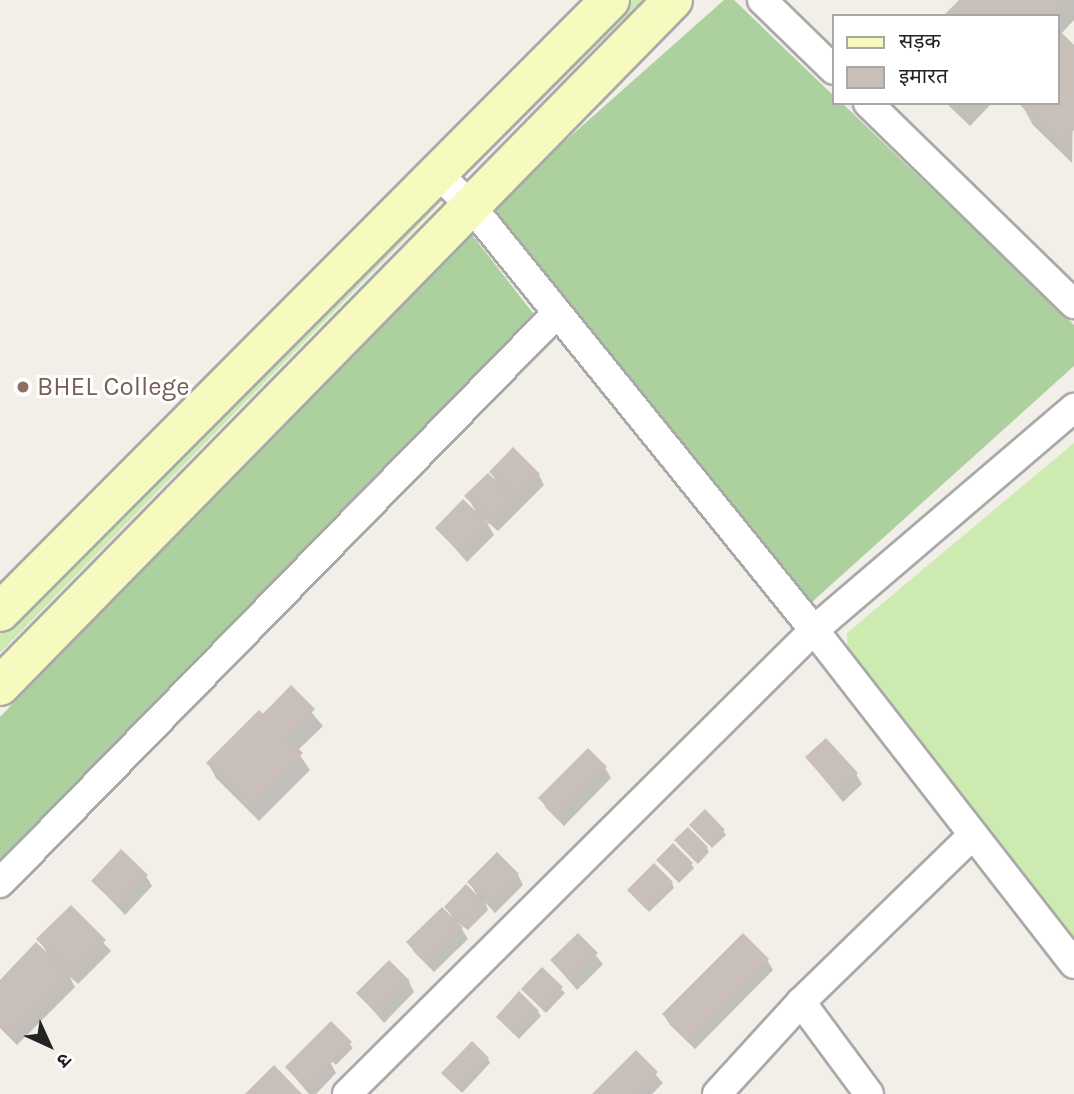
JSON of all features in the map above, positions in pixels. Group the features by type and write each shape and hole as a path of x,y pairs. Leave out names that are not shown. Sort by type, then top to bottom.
{"main road":[{"path":"0,612 610,0"},
{"path":"0,686 673,0"}],"street":[{"path":"762,0 832,68"},
{"path":"870,105 1074,304"},
{"path":"437,173 471,206 555,315 814,630 1074,964"},
{"path":"0,883 555,315"},
{"path":"347,1094 814,630 1074,408"},
{"path":"717,1094 801,1002 973,835"},
{"path":"801,1002 869,1094"}],"green space":[{"path":"624,0 643,0 472,170 462,161"},
{"path":"724,0 734,0 832,94 832,105 844,105 1074,325 1074,366 812,602 487,210"},
{"path":"433,190 443,200 0,653 0,632"},
{"path":"469,231 540,322 0,877 0,717"},
{"path":"1074,443 1074,954 848,663 847,633"}],"building":[{"path":"959,0 1064,0 1050,14 945,14"},
{"path":"1060,31 1074,45 1074,130 1060,145 1020,105 1060,105"},
{"path":"513,447 540,474 515,498 489,472"},
{"path":"488,473 515,499 492,523 464,496"},
{"path":"463,499 489,524 460,553 435,528"},
{"path":"291,685 315,709 287,738 303,753 249,807 206,763 259,710 263,714"},
{"path":"826,738 858,773 837,793 805,757"},
{"path":"588,748 607,767 557,817 538,798"},
{"path":"705,809 725,830 709,845 689,825"},
{"path":"688,827 708,847 695,861 674,840"},
{"path":"673,843 693,863 676,879 656,860"},
{"path":"121,849 148,875 118,906 91,881"},
{"path":"497,852 519,874 489,904 467,882"},
{"path":"654,863 673,882 646,909 627,890"},
{"path":"466,884 487,905 464,927 444,907"},
{"path":"71,905 106,940 72,975 36,939"},
{"path":"442,907 463,928 427,964 406,942"},
{"path":"578,933 598,953 571,981 550,960"},
{"path":"743,933 769,959 688,1040 662,1014"},
{"path":"36,942 71,976 11,1036 0,1026 0,980"},
{"path":"389,960 410,981 377,1014 356,993"},
{"path":"542,967 563,987 543,1010 521,989"},
{"path":"519,991 539,1011 516,1036 496,1017"},
{"path":"331,1021 352,1042 306,1089 285,1067"},
{"path":"472,1041 489,1058 458,1089 441,1073"},
{"path":"636,1050 658,1072 636,1094 592,1094"},
{"path":"274,1065 302,1094 245,1094"}],"place":[{"name":"BHEL College","path":"23,387"}]}
